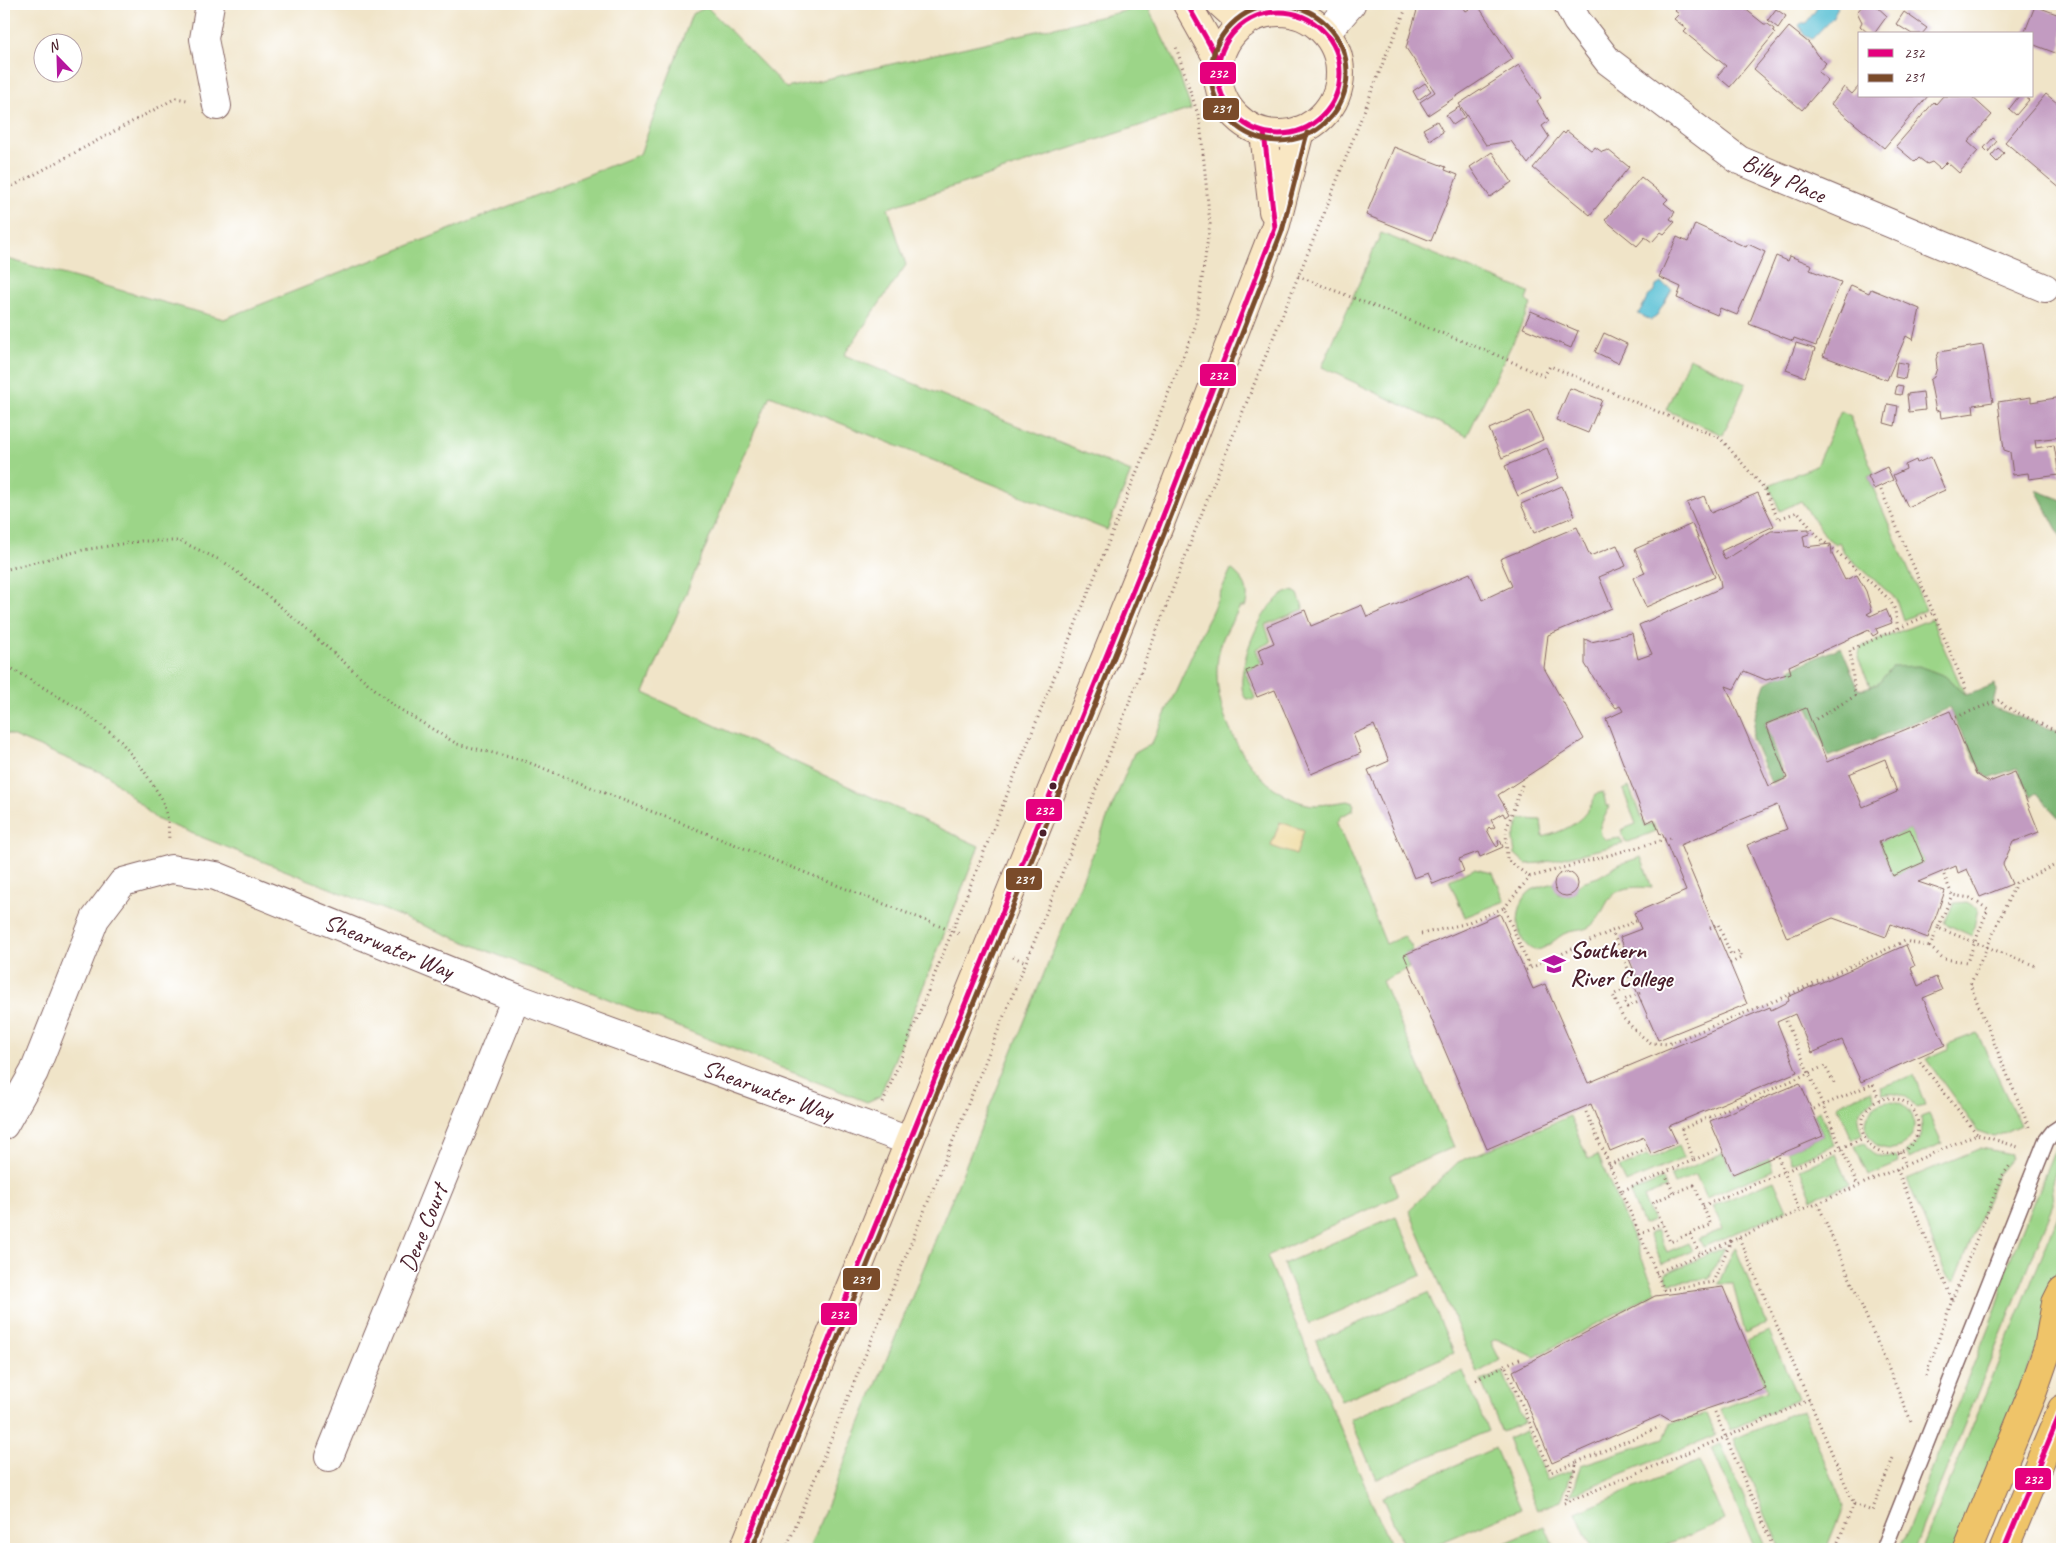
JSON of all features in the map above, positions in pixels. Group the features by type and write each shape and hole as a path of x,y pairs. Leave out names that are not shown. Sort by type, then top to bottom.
{"main road":[{"path":"1187,4 1220,61"},
{"path":"1221,4 1243,24"},
{"path":"1300,9 1326,33 1336,50 1340,70 1339,89 1331,107 1317,121 1300,131 1282,134 1264,133 1247,126 1233,114 1223,98 1218,80 1220,61 1224,47 1232,34 1243,24 1259,16 1300,9"},
{"path":"744,1549 987,946 1159,526 1275,228 1300,131"},
{"path":"1264,133 1275,228"},
{"path":"1968,1549 2033,1391 2048,1348 2056,1303 2062,1291"},
{"path":"2004,1549 2062,1409"}],"street":[{"path":"210,4 204,39 217,106"},
{"path":"1326,33 1352,4"},
{"name":"Bilby Place","path":"1568,4 1577,21 1608,61 1739,160 2045,288"},
{"name":"Shearwater Way","path":"4,1125 34,1072 95,919 123,882 171,869 216,876 516,998 909,1141"},
{"name":"Dene Court","path":"329,1457 516,998"}],"lane":[{"path":"1884,1549 2046,1141 2053,1132 2062,1126"}],"path":[{"path":"786,1549 1094,794 1214,483 1408,4"},
{"path":"872,1129 1195,327 1210,224 1200,121 1174,41"},
{"path":"4,191 176,98 217,106"},
{"path":"1298,276 1492,353 1544,376 1550,366 1720,438 1764,488 1778,519 1798,512 1819,538 1890,600 1895,610 1898,629"},
{"path":"1881,490 1966,690"},
{"path":"4,570 83,550 141,541 180,541 224,562 274,601 393,705 458,744 534,764 1026,962"},
{"path":"1816,719 1855,696 1850,650 1933,613"},
{"path":"4,664 80,710 118,738 142,768 162,799 168,820 171,869"},
{"path":"1956,717 1999,700 2006,707 2062,734"},
{"path":"1522,785 1506,830 1507,860 1530,877"},
{"path":"1421,934 1464,924 1504,908 1530,877 1671,838"},
{"path":"2030,1130 1970,985 2016,883 2062,862"},
{"path":"1930,947 1952,895 1944,875"},
{"path":"1612,931 1628,969 1630,986 1613,995 1623,1018 1639,1034 1652,1042 1668,1044 1777,1000 1905,941 1930,947 1944,959 1966,962 1976,942 1988,909 1970,898 1952,895"},
{"path":"1504,908 1528,969 1636,921"},
{"path":"1710,928 1718,924 1731,955 1739,951 1741,958 1726,965"},
{"path":"1938,928 2036,966"},
{"path":"1640,993 1624,1000 1627,1007 1644,1000"},
{"path":"1786,1021 1858,1186"},
{"path":"1920,1062 1977,1134 2018,1147 2017,1152"},
{"path":"1694,1160 1682,1129 1825,1066 1834,1083"},
{"path":"1814,1110 1872,1084 1879,1100"},
{"path":"1888,1098 1904,1102 1916,1115 1918,1124 1914,1141 1908,1148 1900,1152 1884,1153 1869,1145 1864,1138 1862,1129 1866,1112 1879,1100 1888,1098"},
{"path":"1586,1112 1664,1290 1713,1282 1731,1241"},
{"path":"1656,1274 1977,1134"},
{"path":"1703,1206 1864,1138"},
{"path":"1609,1164 1646,1149"},
{"path":"1621,1191 1719,1149"},
{"path":"1900,1152 1906,1165"},
{"path":"1778,1157 1800,1212"},
{"path":"1926,1378 1952,1300 2002,1176 2016,1157"},
{"path":"1897,1169 1952,1300"},
{"path":"1664,1173 1674,1194"},
{"path":"1694,1185 1711,1225 1670,1242 1653,1202 1674,1194 1694,1185"},
{"path":"1818,1204 1912,1424 1915,1415"},
{"path":"1639,1234 1662,1223"},
{"path":"1690,1234 1700,1255"},
{"path":"1739,1238 1854,1504 1872,1511 1895,1455"},
{"path":"1476,1380 1522,1358"},
{"path":"1505,1365 1551,1472 1660,1427"},
{"path":"1577,1462 1564,1503 1726,1437 1809,1400"},
{"path":"1715,1412 1774,1549"},
{"path":"1835,1549 1854,1504"}],"green space":[{"path":"1147,6 1176,65 1191,109 888,208 906,265 844,355 1131,472 1107,530 770,395 644,693 979,846 880,1096 867,1102 156,819 109,776 4,732 4,258 224,319 640,154 692,14 707,7 786,88"},
{"path":"1381,233 1529,292 1526,300 1531,305 1467,436 1322,367"},
{"path":"1689,358 1746,384 1723,435 1666,410"},
{"path":"1841,411 1851,416 1874,473 1868,476 1926,610 1903,620 1896,599 1844,553 1839,542 1835,544 1827,538 1801,501 1780,511 1769,485 1816,466"},
{"path":"2036,490 2062,500 2062,539"},
{"path":"1231,569 1243,581 1247,591 1247,601 1245,607 1240,607 1225,634 1219,652 1217,674 1220,698 1227,721 1237,744 1251,765 1268,783 1286,796 1312,805 1348,801 1354,803 1353,810 1342,816 1337,823 1386,944 1404,936 1412,947 1412,951 1404,955 1409,968 1382,981 1454,1147 1390,1175 1398,1196 1267,1256 1392,1549 809,1549 1134,753 1152,743"},
{"path":"1293,591 1298,594 1304,609 1265,625 1271,642 1256,649 1261,663 1245,671 1255,698 1252,700 1245,698 1242,688 1242,676 1249,646 1256,630 1272,604 1282,595"},
{"path":"1931,619 1965,695 1945,676 1892,667 1878,684 1870,686 1858,658 1861,647"},
{"path":"1841,647 1859,690 1878,684 1892,667 1919,666 1945,676 1965,695 1995,684 1996,691 1992,707 2062,733 2062,822 2037,793 2031,797 2017,768 1989,778 1981,771 1949,708 1829,757 1807,706 1765,723 1784,777 1771,783 1752,739 1756,711 1765,684 1794,667"},
{"path":"1629,787 1645,826 1653,823 1656,831 1626,843 1621,830 1636,824 1623,790"},
{"path":"1603,792 1606,805 1610,806 1600,826 1601,835 1606,840 1620,838 1623,844 1541,863 1526,864 1515,854 1513,840 1520,819 1541,820 1543,837 1561,831 1575,823 1587,811 1596,794"},
{"path":"1910,829 1924,862 1893,876 1879,842"},
{"path":"1641,857 1652,888 1623,889 1615,893 1591,926 1566,933 1545,947 1535,950 1529,948 1524,942 1518,922 1520,907 1532,890 1554,883 1558,894 1569,896 1575,892 1578,885 1582,882 1598,877 1620,864"},
{"path":"1474,869 1493,873 1505,901 1465,917 1449,880"},
{"path":"1967,902 1978,909 1972,936 1944,923 1954,903"},
{"path":"1977,1033 2020,1125 1994,1137 1978,1131 1926,1059 1948,1049 1948,1044"},
{"path":"1914,1075 1925,1105 1915,1107 1902,1094 1883,1094 1881,1087"},
{"path":"1871,1090 1875,1099 1861,1109 1858,1117 1862,1134 1852,1139 1837,1105"},
{"path":"1890,1101 1899,1103 1907,1108 1912,1116 1914,1125 1912,1134 1907,1142 1899,1147 1890,1149 1881,1147 1873,1142 1868,1134 1866,1125 1868,1116 1873,1108 1881,1103"},
{"path":"1820,1111 1834,1145 1792,1163 1787,1151 1823,1136 1814,1114"},
{"path":"1929,1114 1942,1143 1910,1159 1906,1152 1920,1138 1922,1129 1921,1117"},
{"path":"1570,1116 1588,1159 1598,1155 1656,1292 1535,1357 1496,1339 1491,1342 1500,1360 1477,1373 1409,1210 1458,1162"},
{"path":"1864,1142 1877,1155 1886,1157 1896,1156 1899,1163 1868,1176 1855,1146"},
{"path":"2062,1143 2062,1153 2052,1182 2054,1204 1914,1549 1900,1549 2000,1298 2005,1272 2053,1154"},
{"path":"1679,1146 1684,1158 1626,1183 1619,1168 1647,1156 1650,1159"},
{"path":"1981,1148 2011,1154 2011,1158 1998,1173 1955,1281 1951,1281 1947,1277 1907,1179"},
{"path":"1723,1153 1733,1174 1769,1159 1773,1170 1706,1198 1696,1175 1675,1184 1671,1175"},
{"path":"1836,1154 1849,1184 1812,1199 1800,1169"},
{"path":"1663,1179 1666,1188 1643,1197 1653,1221 1643,1225 1630,1193"},
{"path":"1774,1180 1787,1210 1703,1247 1699,1239 1723,1229 1713,1206"},
{"path":"2062,1207 2062,1270 2049,1301 2041,1337 1958,1549 1922,1549"},
{"path":"1396,1216 1422,1275 1309,1324 1283,1264"},
{"path":"1657,1230 1667,1252 1688,1243 1692,1251 1662,1264 1649,1234"},
{"path":"1725,1247 1709,1278 1669,1283 1665,1274"},
{"path":"1735,1247 1766,1323 1745,1333 1733,1284 1718,1284"},
{"path":"1428,1293 1454,1353 1341,1401 1316,1341"},
{"path":"1769,1331 1798,1399 1730,1430 1720,1409 1768,1391 1747,1340"},
{"path":"1463,1371 1488,1431 1376,1479 1350,1419"},
{"path":"1503,1372 1524,1423 1502,1432 1481,1381"},
{"path":"1803,1410 1844,1507 1827,1549 1780,1549 1734,1439"},
{"path":"1707,1414 1716,1435 1571,1495 1581,1465 1664,1438 1671,1424"},
{"path":"1526,1431 1547,1480 1572,1470 1561,1501 1537,1510 1507,1439"},
{"path":"1721,1444 1766,1549 1755,1549 1712,1448"},
{"path":"1495,1448 1521,1509 1425,1549 1405,1549 1382,1497"},
{"path":"1699,1461 1725,1520 1657,1549 1592,1549 1576,1513"},
{"path":"1545,1526 1555,1549 1491,1549"}],"sand":[{"path":"1280,822 1304,830 1296,855 1271,846"}],"water":[{"path":"1818,4 1834,4 1838,7 1832,18 1812,39 1804,35 1799,25 1806,23"},
{"path":"1661,283 1672,289 1656,317 1651,320 1638,314 1650,294"}],"building":[{"path":"1423,4 1461,4 1466,11 1477,4 1513,59 1428,115 1420,102 1435,92 1406,48 1418,7"},
{"path":"1681,4 1739,4 1764,24 1768,24 1774,29 1775,33 1730,87 1717,76 1726,66 1684,32 1687,29 1674,19 1679,14 1675,11"},
{"path":"1864,4 1874,4 1887,16 1875,32 1867,32 1860,26 1862,22 1857,12"},
{"path":"2035,6 2062,16 2062,43 2058,54 2034,45 2034,32 2025,32"},
{"path":"1776,9 1786,16 1778,28 1768,20"},
{"path":"1904,12 1927,28 1924,32 1909,32 1896,24"},
{"path":"1789,27 1809,43 1817,55 1826,63 1818,72 1828,80 1802,110 1754,69"},
{"path":"1519,65 1541,98 1537,101 1549,121 1542,126 1549,137 1528,164 1511,141 1486,145 1459,104"},
{"path":"1425,83 1431,91 1418,100 1413,91"},
{"path":"1844,87 1852,94 1858,87 1858,98 1926,98 1884,148 1831,104"},
{"path":"2046,94 2062,107 2062,190 2005,142"},
{"path":"1941,98 1973,98 1992,115 1968,142 1978,151 1959,173 1947,162 1940,169 1932,162 1927,164 1919,158 1915,162 1896,146 1934,102 1936,104"},
{"path":"2017,98 2026,98 2029,100 2016,115 2009,109"},
{"path":"1459,107 1465,117 1453,125 1446,115"},
{"path":"1437,121 1443,132 1430,140 1423,129"},
{"path":"1567,131 1592,151 1595,147 1602,152 1608,150 1629,167 1590,215 1533,168 1563,132 1565,134"},
{"path":"1993,138 1997,141 1988,152 1984,148"},
{"path":"1394,147 1446,167 1445,170 1458,175 1431,241 1366,215"},
{"path":"1998,148 2004,153 1997,162 1991,156"},
{"path":"1492,152 1512,182 1490,197 1470,167"},
{"path":"1641,177 1668,199 1664,203 1675,212 1670,219 1675,222 1664,234 1661,232 1652,242 1645,237 1637,246 1605,220"},
{"path":"1695,224 1746,247 1748,244 1765,252 1737,315 1720,308 1717,315 1677,298 1681,287 1659,277 1677,237 1688,242"},
{"path":"1776,256 1788,261 1790,256 1812,265 1810,270 1841,282 1816,346 1794,338 1793,341 1749,324"},
{"path":"1851,285 1869,293 1871,289 1920,309 1913,340 1906,336 1887,380 1823,356"},
{"path":"1531,311 1578,331 1571,348 1523,328"},
{"path":"1604,333 1627,344 1618,363 1595,352"},
{"path":"1796,343 1815,349 1805,377 1786,370"},
{"path":"1983,345 1993,402 1973,405 1974,413 1941,418 1940,410 1936,411 1930,380 1934,377 1937,368 1936,359 1939,352"},
{"path":"1897,362 1908,364 1905,379 1895,377"},
{"path":"1897,385 1903,386 1901,395 1895,394"},
{"path":"1570,388 1602,400 1588,433 1556,420"},
{"path":"1923,392 1925,410 1909,412 1907,394"},
{"path":"2031,397 2031,402 2062,397 2062,437 2035,440 2036,448 2054,445 2059,475 2029,479 2028,473 2013,475 2010,452 2004,450 1998,402"},
{"path":"1888,404 1898,406 1895,426 1884,423"},
{"path":"1530,411 1543,440 1502,458 1489,429"},
{"path":"1547,448 1559,478 1518,496 1505,466"},
{"path":"1931,457 1945,490 1908,507 1893,475 1906,469 1905,465 1916,460 1917,463"},
{"path":"1887,467 1893,480 1874,489 1868,476"},
{"path":"1562,486 1575,516 1534,533 1521,504"},
{"path":"1758,493 1774,526 1721,551 1725,560 1771,531 1809,529 1809,534 1803,536 1805,547 1831,544 1832,554 1845,580 1857,575 1866,591 1872,611 1867,614 1870,616 1886,609 1892,623 1876,629 1878,633 1873,636 1869,630 1789,666 1791,673 1766,680 1744,671 1734,689 1726,686 1769,786 1787,778 1766,724 1806,708 1827,762 1950,711 1976,774 1989,782 2015,772 2039,832 2013,842 2003,864 2012,884 1980,897 1967,869 1958,873 1956,866 1918,882 1945,891 1928,938 1891,924 1886,937 1833,918 1787,938 1747,845 1787,829 1777,805 1680,845 1747,1004 1658,1040 1634,985 1639,983 1620,937 1641,929 1634,913 1686,891 1662,833 1660,834 1654,819 1646,823 1606,719 1623,711 1620,706 1616,708 1600,688 1585,664 1585,639 1591,642 1632,633 1638,659 1652,654 1639,625 1721,588 1720,580 1687,503 1704,496 1711,513","holes":["1885,759 1897,792 1863,807 1849,774","1910,829 1924,862 1893,876 1879,842"]},
{"path":"1692,524 1715,577 1646,607 1633,578 1645,573 1635,549"},
{"path":"1577,527 1590,556 1617,545 1626,566 1599,577 1612,608 1548,635 1544,668 1584,739 1498,795 1509,814 1505,817 1503,813 1491,820 1495,827 1491,829 1489,827 1487,830 1497,847 1500,840 1503,847 1480,857 1478,852 1459,859 1464,871 1433,884 1428,873 1414,878 1368,770 1389,761 1374,725 1353,734 1361,753 1311,774 1275,690 1257,697 1246,671 1263,664 1258,650 1274,643 1267,626 1305,610 1311,626 1362,605 1367,617 1470,573 1482,600 1512,586 1500,559"},
{"path":"1566,872 1571,873 1577,879 1577,889 1571,895 1566,896 1561,895 1555,889 1554,884 1555,879 1561,873"},
{"path":"1500,914 1533,989 1545,984 1588,1083 1770,1007 1771,1010 1789,1001 1788,997 1906,945 1915,966 1911,968 1918,986 1936,977 1942,990 1923,998 1945,1045 1861,1082 1842,1040 1812,1053 1795,1014 1777,1022 1797,1072 1669,1126 1677,1143 1651,1154 1644,1137 1610,1151 1591,1104 1487,1149 1404,955"},
{"path":"1800,1083 1823,1136 1733,1174 1710,1121"},
{"path":"1723,1287 1766,1389 1671,1421 1661,1415 1552,1463 1513,1371 1655,1296"}],"transit line":[{"name":"232","path":"1187,4 1219,61"},
{"name":"231","path":"1279,5 1305,10 1317,16 1327,25 1336,35 1342,47 1347,73 1342,99 1336,111 1327,121 1317,130 1305,136 1279,141 1253,136 1241,130 1231,121 1222,111 1216,99 1211,73 1216,47 1222,35 1231,25 1241,16 1253,10 1279,5"},
{"name":"232","path":"1279,12 1302,17 1322,30 1335,50 1340,73 1335,96 1322,116 1302,129 1279,134 1256,129 1236,116 1223,96 1218,73 1223,50 1236,30 1256,17 1279,12"},
{"name":"232","path":"744,1549 1159,526 1275,228 1264,133"},
{"name":"231","path":"752,1549 1166,529 1282,231 1307,133"},
{"name":"232","path":"2004,1549 2062,1409"}],"place":[{"name":"Southern River College","path":"1554,964"}]}
